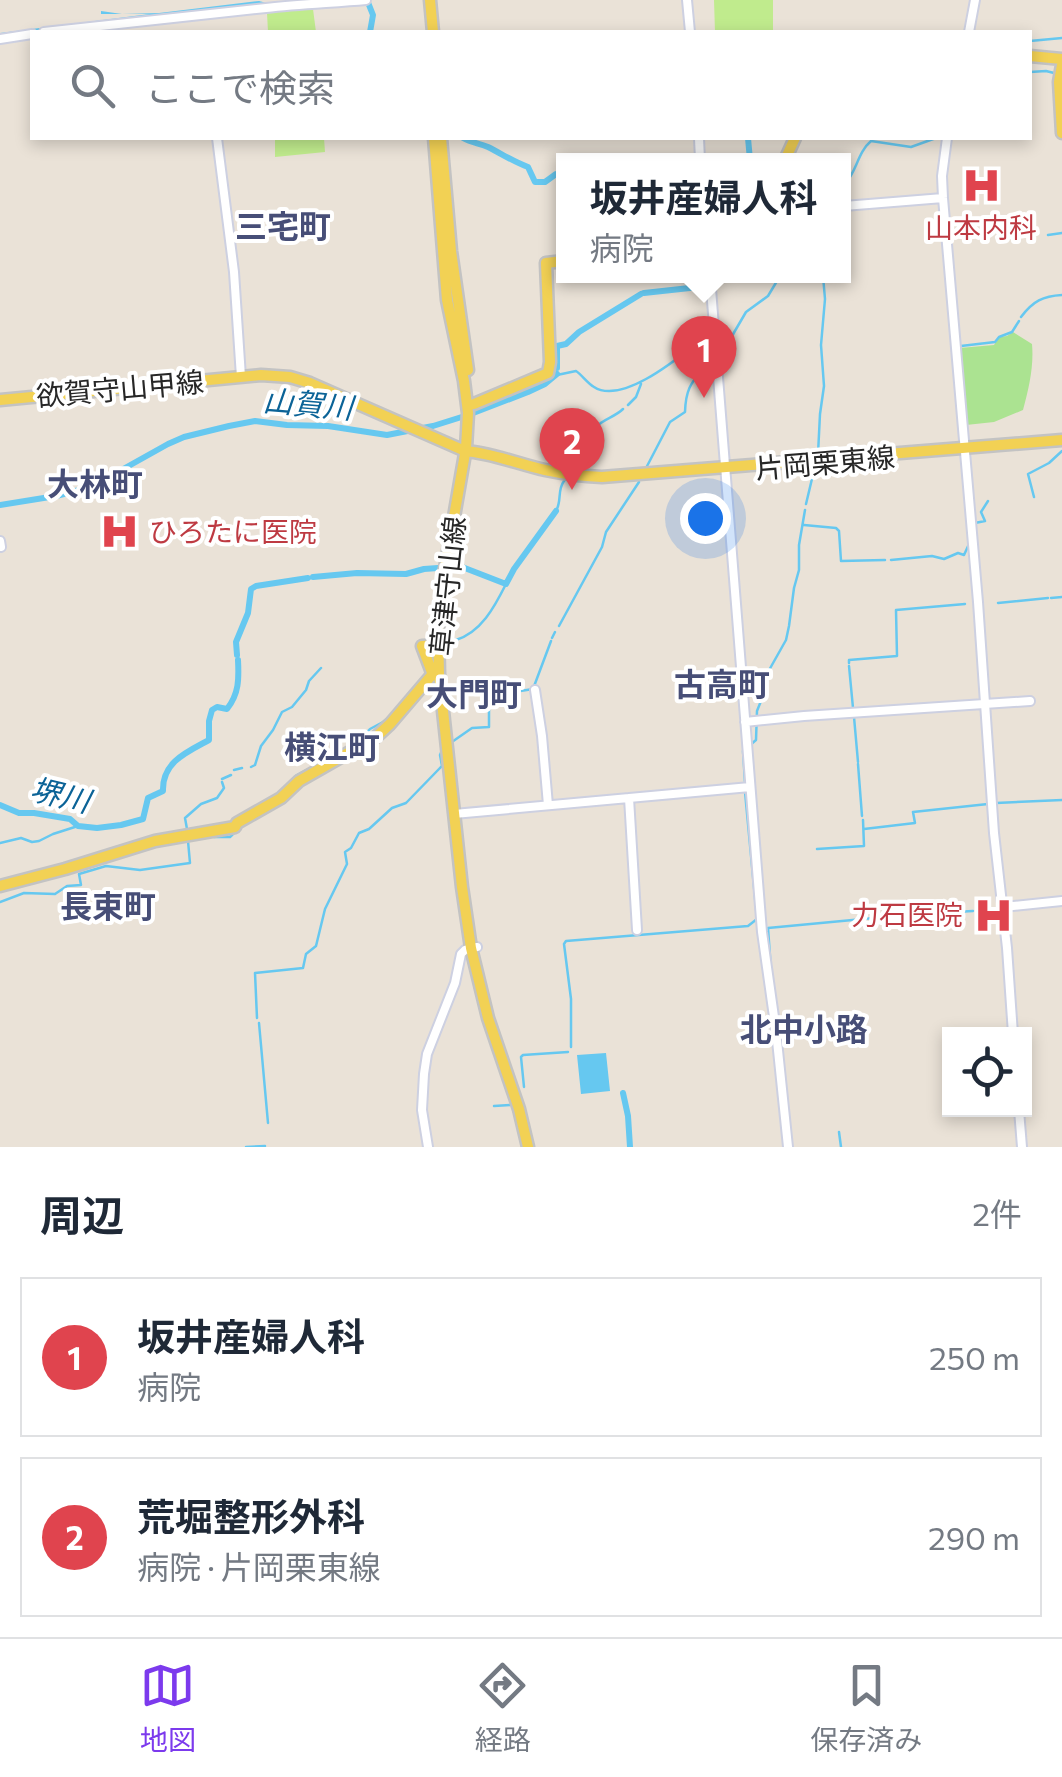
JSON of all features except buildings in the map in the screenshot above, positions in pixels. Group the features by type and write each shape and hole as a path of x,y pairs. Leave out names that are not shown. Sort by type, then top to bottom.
{"main road":[{"path":"427,0 429,30"},
{"path":"1032,57 1061,68 1062,133"},
{"name":"草津守山線","path":"438,140 474,404 446,564 436,674 474,948 521,1101 531,1147"},
{"name":"草津守山線","path":"438,140 447,300 466,398 468,451"},
{"path":"474,404 548,373 546,263 556,262"},
{"name":"欲賀守山甲線","path":"0,400 260,375 290,377 468,451"},
{"name":"片岡栗東線","path":"468,451 521,469 581,480 620,480 1062,442"},
{"path":"0,886 66,870 155,840 236,828 300,781 376,737 436,674 422,646 441,645"},
{"name":"草津守山線","path":"441,645 457,813"}],"street":[{"path":"62,30 217,15 265,4 365,0"},
{"path":"688,0 690,30"},
{"path":"969,30 975,0"},
{"path":"0,39 30,34"},
{"path":"218,140 234,272 241,377"},
{"path":"947,140 943,198 1012,1027"},
{"path":"851,205 943,198"},
{"path":"711,283 725,470 752,721 750,787 762,932 788,1147"},
{"path":"535,690 548,805"},
{"path":"752,721 1030,702"},
{"path":"457,813 750,787"},
{"path":"628,798 637,930"},
{"path":"1003,906 1062,901"},
{"path":"428,1147 422,1110 426,1059 458,973 461,954 474,948"},
{"path":"1020,1117 1022,1147"}],"green space":[{"path":"714,0 773,0 773,30 715,30"},
{"path":"313,9 316,30 268,30 267,13"},
{"path":"275,140 324,140 325,152 275,157"},
{"path":"1013,332 1032,344 1023,410 994,422 966,425 960,348 994,345 999,337"}],"water":[{"path":"349,0 268,5 256,4 0,36 0,33 150,14 122,14 259,1 271,4"},
{"path":"606,1053 610,1091 581,1094 577,1055"}],"waterway":[{"path":"367,0 373,15 370,30"},
{"path":"1032,41 1062,38"},
{"path":"1032,72 1058,74"},
{"path":"469,140 528,167 535,182 545,182 556,174"},
{"path":"748,140 749,153"},
{"path":"851,175 871,141 911,147 930,140"},
{"path":"1048,235 1062,233"},
{"path":"718,348 776,283"},
{"path":"818,454 824,386 824,283"},
{"name":"山賀川","path":"644,293 708,286"},
{"name":"山賀川","path":"557,368 557,346 566,344 641,294"},
{"path":"1021,317 1039,300 1062,295"},
{"path":"961,346 995,342 1012,332 1019,321"},
{"path":"557,375 576,371 594,387 620,390 652,376 705,337"},
{"path":"645,470 670,422 685,412 690,386 712,356"},
{"name":"山賀川","path":"0,505 91,487 168,444 229,426 255,421 387,435 468,415 528,392 557,374"},
{"path":"628,405 641,384"},
{"path":"574,472 592,432 623,409"},
{"path":"1034,497 1028,474 1062,451"},
{"path":"806,504 816,462"},
{"path":"556,511 564,481"},
{"path":"559,626 602,547 606,532 639,482"},
{"path":"976,536 975,523 985,521 981,512 988,501"},
{"path":"749,746 756,740 757,711 768,672 786,640 805,510"},
{"name":"堺川","path":"457,565 506,584 556,511"},
{"path":"804,525 836,528 841,561 885,560"},
{"path":"891,560 964,555 969,544"},
{"name":"堺川","path":"313,577 406,574 438,568"},
{"name":"堺川","path":"237,655 236,642 248,613 251,589 308,578"},
{"path":"456,640 480,625 506,584"},
{"path":"1051,598 1062,597"},
{"path":"998,603 1048,598"},
{"path":"849,663 897,656 896,610 965,604"},
{"path":"552,638 555,632"},
{"path":"449,744 472,728 489,727 489,696 533,689 551,641"},
{"path":"447,652 452,644"},
{"name":"堺川","path":"0,805 19,813 70,819 78,826 97,828 143,819 148,798 163,791 171,765 209,740 212,710 227,709 234,698 238,660"},
{"path":"849,666 853,708"},
{"path":"251,767 282,712 292,707 321,668"},
{"path":"357,743 393,714"},
{"path":"854,717 858,762"},
{"path":"257,1018 255,973 303,968 306,954 316,946 325,909 347,864 345,852 359,833 392,808 406,803 442,766 443,748"},
{"path":"743,751 745,782"},
{"path":"278,794 297,775 341,752"},
{"path":"858,764 862,816"},
{"path":"234,770 242,768"},
{"path":"222,779 231,775"},
{"path":"187,829 185,818 201,804 217,798 224,788 222,782"},
{"path":"571,1047 566,941 748,926 757,919 745,792"},
{"path":"996,803 1062,800"},
{"path":"864,829 915,823 913,812 988,804"},
{"path":"817,849 864,846 863,820"},
{"path":"0,843 21,838 39,841 78,826"},
{"path":"214,837 230,837 237,830"},
{"path":"0,902 24,893 55,894 67,886 81,885 79,874 106,866 140,870 190,863 188,841"},
{"path":"976,911 998,909"},
{"path":"919,914 973,911"},
{"path":"771,970 768,928 916,914"},
{"path":"259,1023 268,1123"},
{"path":"524,1087 523,1055 568,1052"},
{"path":"623,1093 630,1147"},
{"path":"494,1106 510,1105"},
{"path":"839,1132 841,1147"},
{"path":"246,1147 265,1146"}],"place":[{"name":"山本内科","path":"981,186"},
{"name":"坂井産婦人科","path":"704,398"},
{"name":"荒堀整形外科","path":"572,490"},
{"name":"ひろたに医院","path":"119,532"},
{"name":"力石医院","path":"993,915"}],"district":[{"name":"三宅町","path":"283,227"},
{"name":"大林町","path":"95,485"},
{"name":"古高町","path":"722,685"},
{"name":"大門町","path":"474,695"},
{"name":"横江町","path":"332,748"},
{"name":"長束町","path":"108,907"},
{"name":"北中小路","path":"804,1030"}]}
